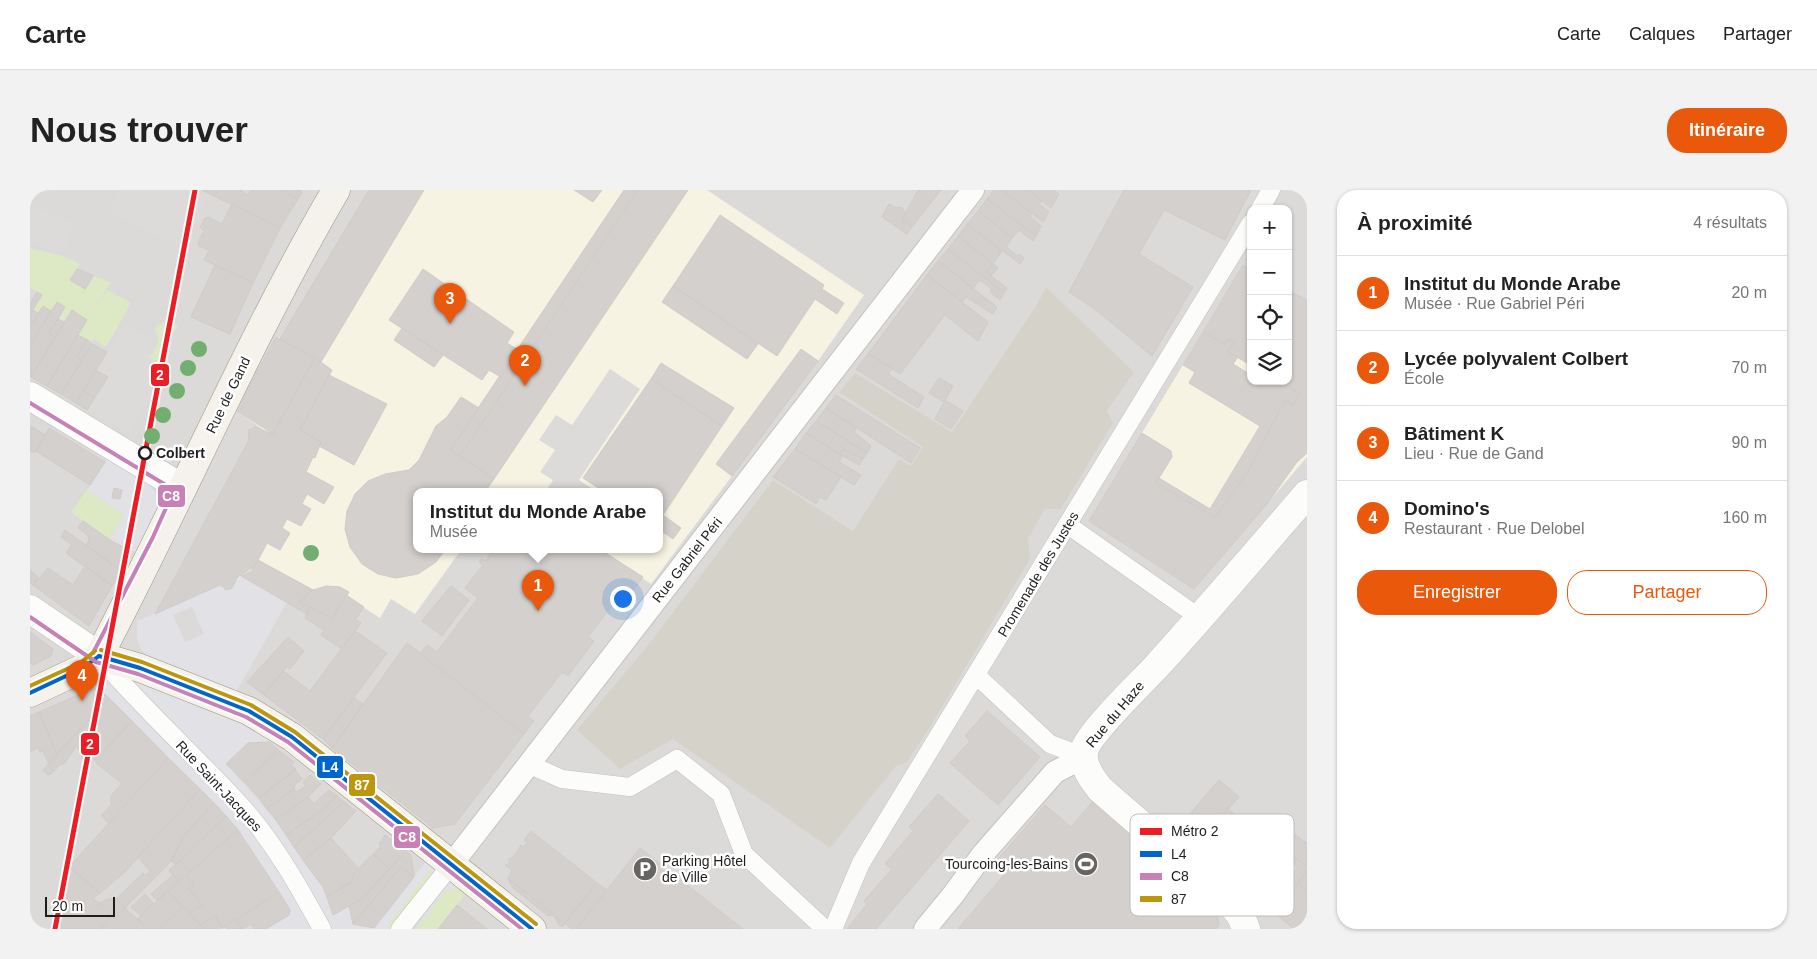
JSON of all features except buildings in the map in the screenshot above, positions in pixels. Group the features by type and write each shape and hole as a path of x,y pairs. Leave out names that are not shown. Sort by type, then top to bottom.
{"main road":[{"name":"Rue de Gand","path":"99,656 159,540 182,488 283,284 336,190"},
{"path":"30,694 78,671 99,656 140,668 264,719 292,737 532,929"}],"street":[{"name":"Rue Gabriel Péri","path":"400,929 973,190"},
{"path":"1262,205 1271,190"},
{"name":"Promenade des Justes","path":"833,929 861,863 1247,230"},
{"path":"30,396 182,488"},
{"name":"Rue du Haze","path":"924,929 953,895 983,854 1055,772 1084,757 1088,743 1104,722 1200,618 1307,494"},
{"path":"1068,525 1200,618"},
{"path":"30,609 99,656"},
{"name":"Rue Saint-Jacques","path":"99,656 127,690 244,809 269,841 322,929"},
{"path":"976,675 1050,744 1084,757 1090,777 1100,789 1130,815"},
{"path":"528,764 562,779 630,787 677,758 721,794 744,854 825,929"},
{"path":"1241,916 1246,929"}],"shaded area":[{"path":"30,190 1307,190 1307,929 30,929"},
{"path":"120,190 190,190 207,198 187,249 109,213"},
{"path":"369,190 707,190 864,295 818,361 651,584 605,553 663,553 663,488 413,488 413,553 459,553 415,614 391,599 380,618 346,596 332,619 241,576 230,589 223,589 220,585 155,614 249,440 248,430 252,427 264,430 236,410 276,337 281,338"},
{"path":"30,205 74,223 63,256 30,242"},
{"path":"1243,265 1247,268 1247,385 1292,385 1292,292 1307,300 1307,457 1194,589 1089,521"},
{"path":"1046,287 1134,372 1107,411 1113,423 1061,509 1045,509 1028,539 1030,559 930,727 907,762 896,766 830,848 673,739 620,769 577,730 649,644 773,480 853,531 899,459 911,466 923,447 839,392 855,373 952,432 1038,303"},
{"path":"124,324 158,343 149,358 166,367 130,435 87,410 107,377 96,370"},
{"path":"610,369 640,389 579,480 591,488 548,488 553,480 540,472 555,450 539,440 556,415 572,425"},
{"path":"107,458 151,486 157,495 158,507 155,516 136,553 109,539 125,515 87,490"},
{"path":"241,576 287,602 235,694 149,658 143,652 137,640 137,621 220,585 223,589 230,589","holes":["192,607 204,634 185,642 173,615"]},
{"path":"99,676 129,678 246,721 272,736 269,742 248,743 226,764 276,820 323,887 333,915 349,906 353,924 374,928 427,860 460,885 457,888 445,891 416,929 414,929 447,885 442,881 406,929 391,929 434,873 430,870 385,929 266,929 288,916 290,910 279,892 238,830 214,803 109,698 99,689 92,689 87,679"}],"green space":[{"path":"30,248 63,256 80,264 70,280 85,289 79,299 95,276 111,283 96,306 108,290 131,303 106,347 94,339 101,327 92,341 78,335 87,320 72,311 64,322 58,319 64,307 57,302 51,311 43,306 39,314 33,310 42,295 30,288"},
{"path":"165,322 178,325 157,363 149,358 156,348 158,341 154,330 157,325"},
{"path":"87,490 125,515 109,539 71,512"},
{"path":"430,870 434,873 391,929 385,929"},
{"path":"457,888 465,895 438,929 416,929 445,891"}],"metro line":[{"name":"2","path":"55,929 195,190"}],"transit line":[{"name":"C8","path":"30,403 174,490 153,537 93,653"},
{"name":"C8","path":"30,617 96,662 138,674 246,717 288,742 522,929"},
{"name":"87","path":"101,650 142,662 251,705 295,732 536,924"},
{"name":"87","path":"30,686 80,663 95,651"},
{"name":"L4","path":"99,656 140,668 249,711 292,737 532,929"},
{"name":"L4","path":"30,693 83,668 99,656"}],"place":[{"name":"Bâtiment K","path":"450,324"},
{"name":"Lycée polyvalent Colbert","path":"525,386"},
{"name":"Colbert","path":"145,453"},
{"name":"Institut du Monde Arabe","path":"538,611"},
{"name":"Domino's","path":"82,701"},
{"name":"Tourcoing-les-Bains","path":"1086,864"},
{"name":"Parking Hôtel de Ville","path":"645,869"}]}
